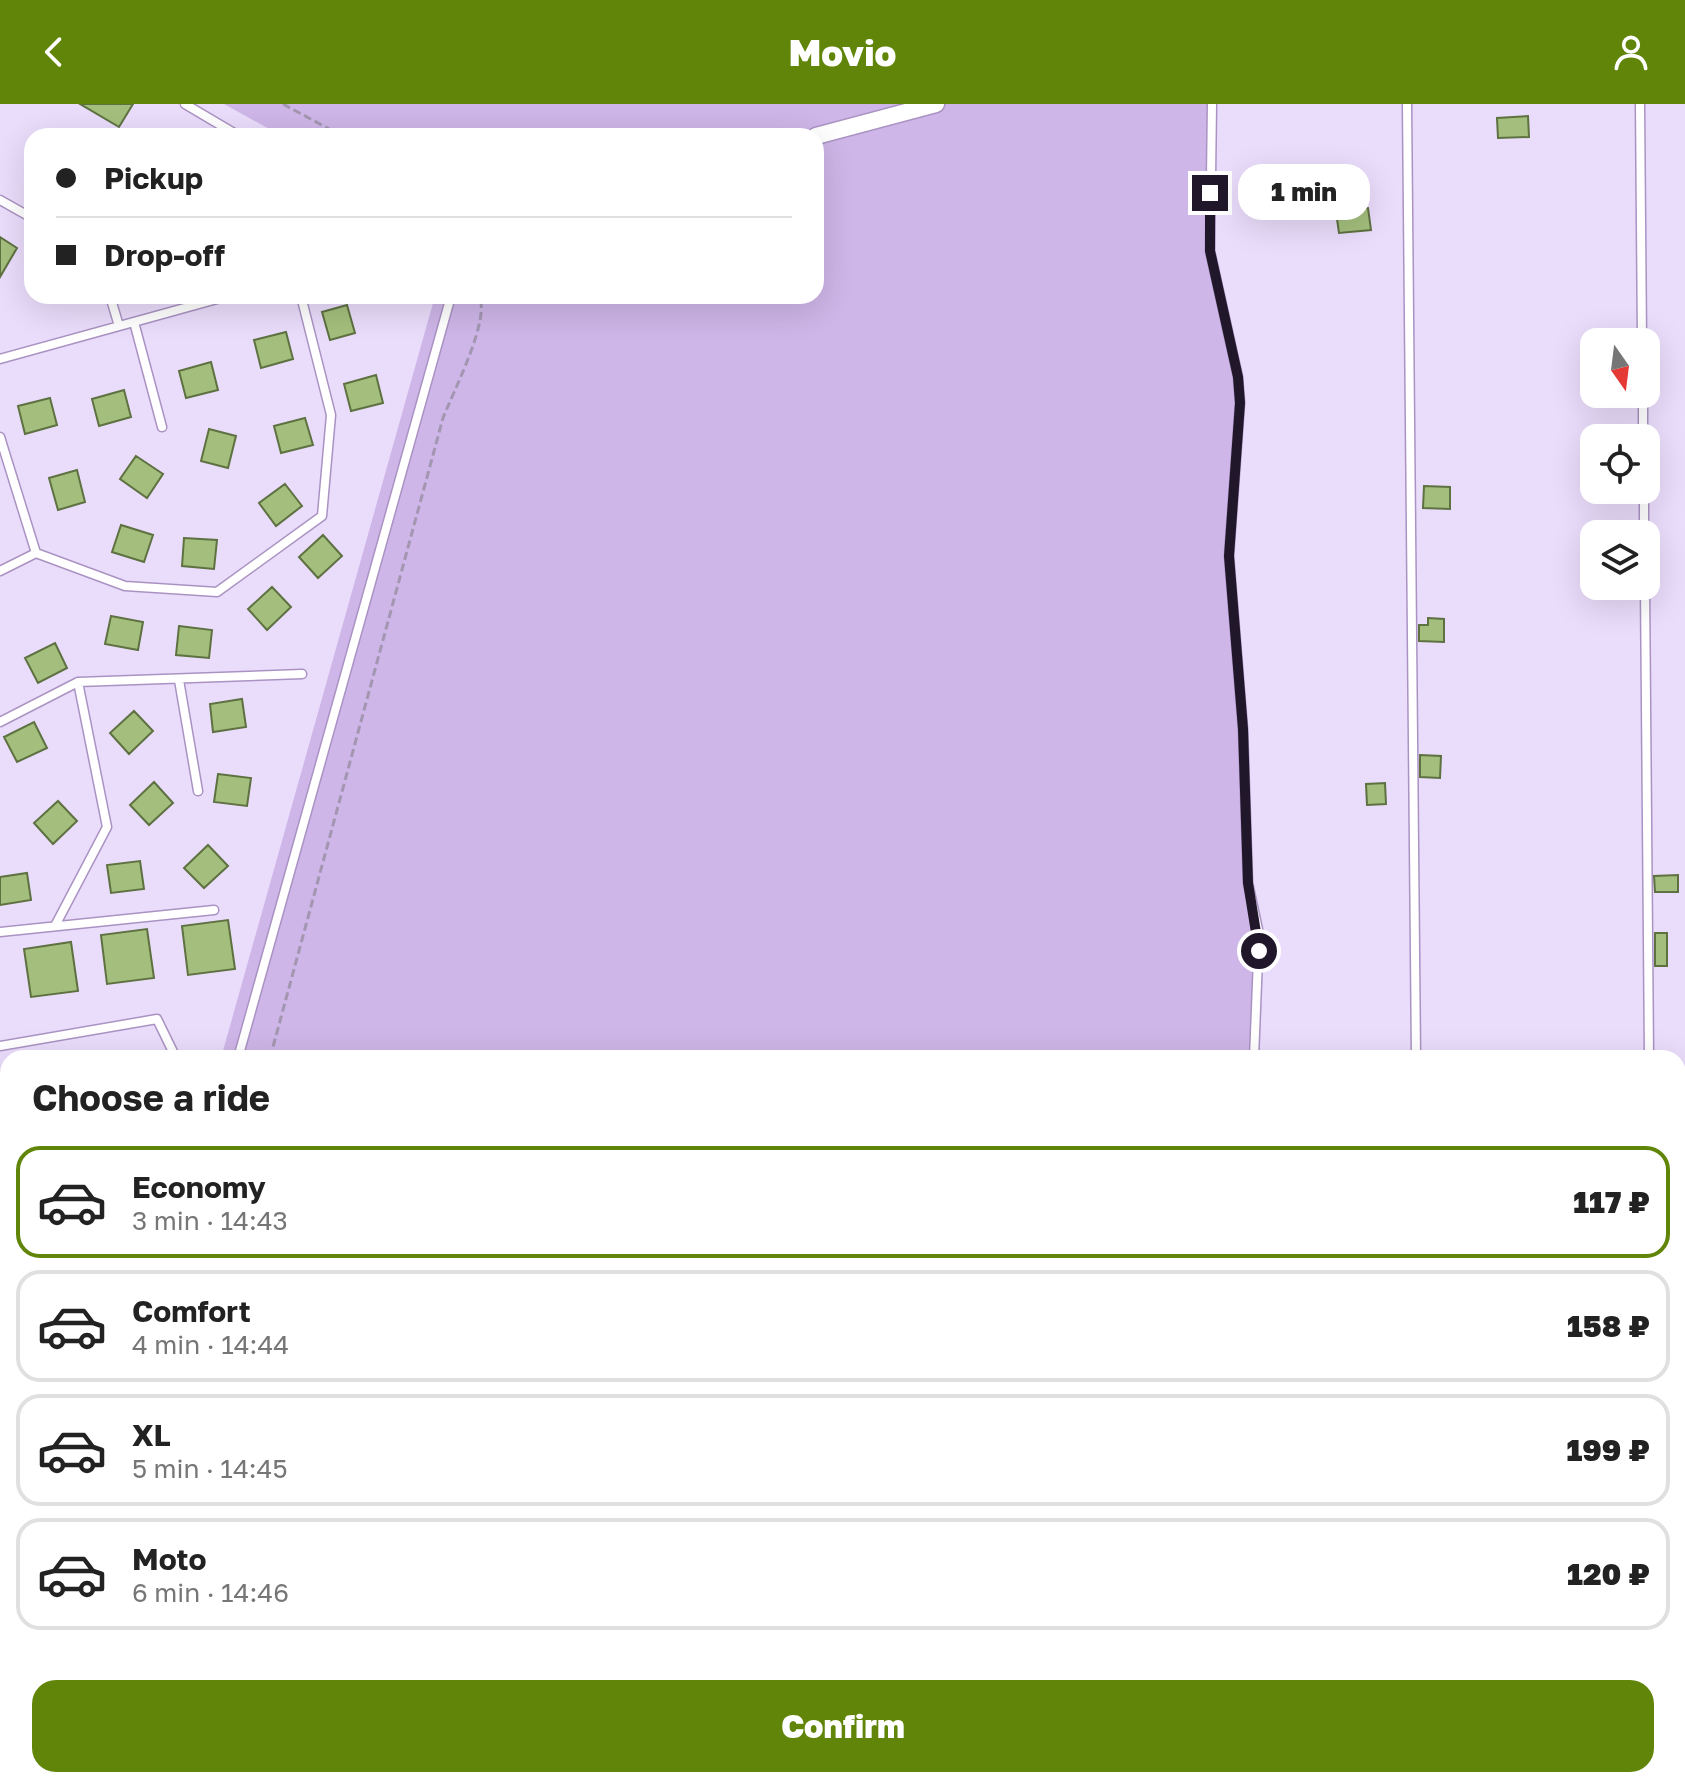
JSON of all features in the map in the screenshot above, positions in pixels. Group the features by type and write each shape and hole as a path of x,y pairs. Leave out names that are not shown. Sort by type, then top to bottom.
{"street":[{"path":"824,134 936,104"}],"lane":[{"path":"185,104 226,128"},
{"path":"1212,104 1210,251 1238,377 1240,403 1229,556 1243,729 1248,883 1259,934 1254,1050"},
{"path":"1407,104 1416,1050"},
{"path":"1640,104 1642,328"},
{"path":"0,200 24,214"},
{"path":"112,304 119,326"},
{"path":"0,359 199,304"},
{"path":"0,571 36,553 125,586 217,592 322,516 331,415 303,304"},
{"path":"240,1050 449,304"},
{"path":"134,322 162,427"},
{"path":"0,437 36,553"},
{"path":"1645,600 1649,1050"},
{"path":"0,722 78,682 302,674"},
{"path":"179,680 198,791"},
{"path":"56,924 107,827 78,682"},
{"path":"0,932 214,910"},
{"path":"0,1046 157,1019 172,1050"}],"path":[{"path":"283,104 327,128"},
{"path":"272,1050 443,418 476,335 483,304"}],"shaded area":[{"path":"224,104 1212,104 1210,251 1238,377 1229,556 1243,729 1248,883 1259,934 1254,1050 223,1050 433,304 824,304 824,128 268,128"}],"building":[{"path":"80,104 133,104 119,127"},
{"path":"1528,116 1529,137 1498,138 1497,118"},
{"path":"1368,208 1371,230 1339,233 1336,212"},
{"path":"0,237 17,248 0,277"},
{"path":"347,305 355,333 330,340 322,312"},
{"path":"286,332 293,359 261,368 254,340"},
{"path":"211,362 218,390 186,398 179,371"},
{"path":"376,375 383,403 351,411 344,384"},
{"path":"124,390 131,417 99,426 92,399"},
{"path":"50,398 57,425 25,434 18,406"},
{"path":"305,418 313,445 281,453 274,426"},
{"path":"209,429 236,436 228,468 201,461"},
{"path":"136,456 163,474 147,498 120,479"},
{"path":"77,470 85,502 58,510 49,478"},
{"path":"285,484 302,506 276,526 259,503"},
{"path":"1424,486 1450,487 1450,509 1423,508"},
{"path":"121,525 153,535 144,562 112,552"},
{"path":"323,535 342,556 318,578 299,557"},
{"path":"184,538 217,540 214,569 182,566"},
{"path":"272,587 291,607 267,630 248,609"},
{"path":"111,616 143,622 138,650 105,644"},
{"path":"1428,618 1444,619 1444,642 1419,641 1419,625 1428,625"},
{"path":"179,626 212,630 209,658 176,655"},
{"path":"55,643 67,668 38,683 25,658"},
{"path":"242,699 246,727 213,732 210,704"},
{"path":"134,711 153,731 129,754 110,733"},
{"path":"34,722 47,748 17,762 4,737"},
{"path":"1420,755 1441,756 1440,778 1420,777"},
{"path":"218,774 251,778 247,806 214,802"},
{"path":"154,782 173,803 149,825 130,805"},
{"path":"1385,783 1386,804 1367,805 1366,784"},
{"path":"58,801 77,821 53,844 34,823"},
{"path":"208,845 228,866 204,888 184,868"},
{"path":"140,861 144,889 111,893 107,865"},
{"path":"27,873 31,900 0,905 0,877"},
{"path":"1678,875 1678,892 1655,892 1654,876"},
{"path":"228,920 235,969 188,975 182,926"},
{"path":"147,929 154,978 107,984 101,935"},
{"path":"1655,933 1667,933 1667,966 1655,966"},
{"path":"71,942 78,991 31,997 24,949"}],"route":[{"path":"1210,193 1210,251 1238,377 1240,403 1229,556 1243,729 1248,883 1259,934 1259,951"}]}
